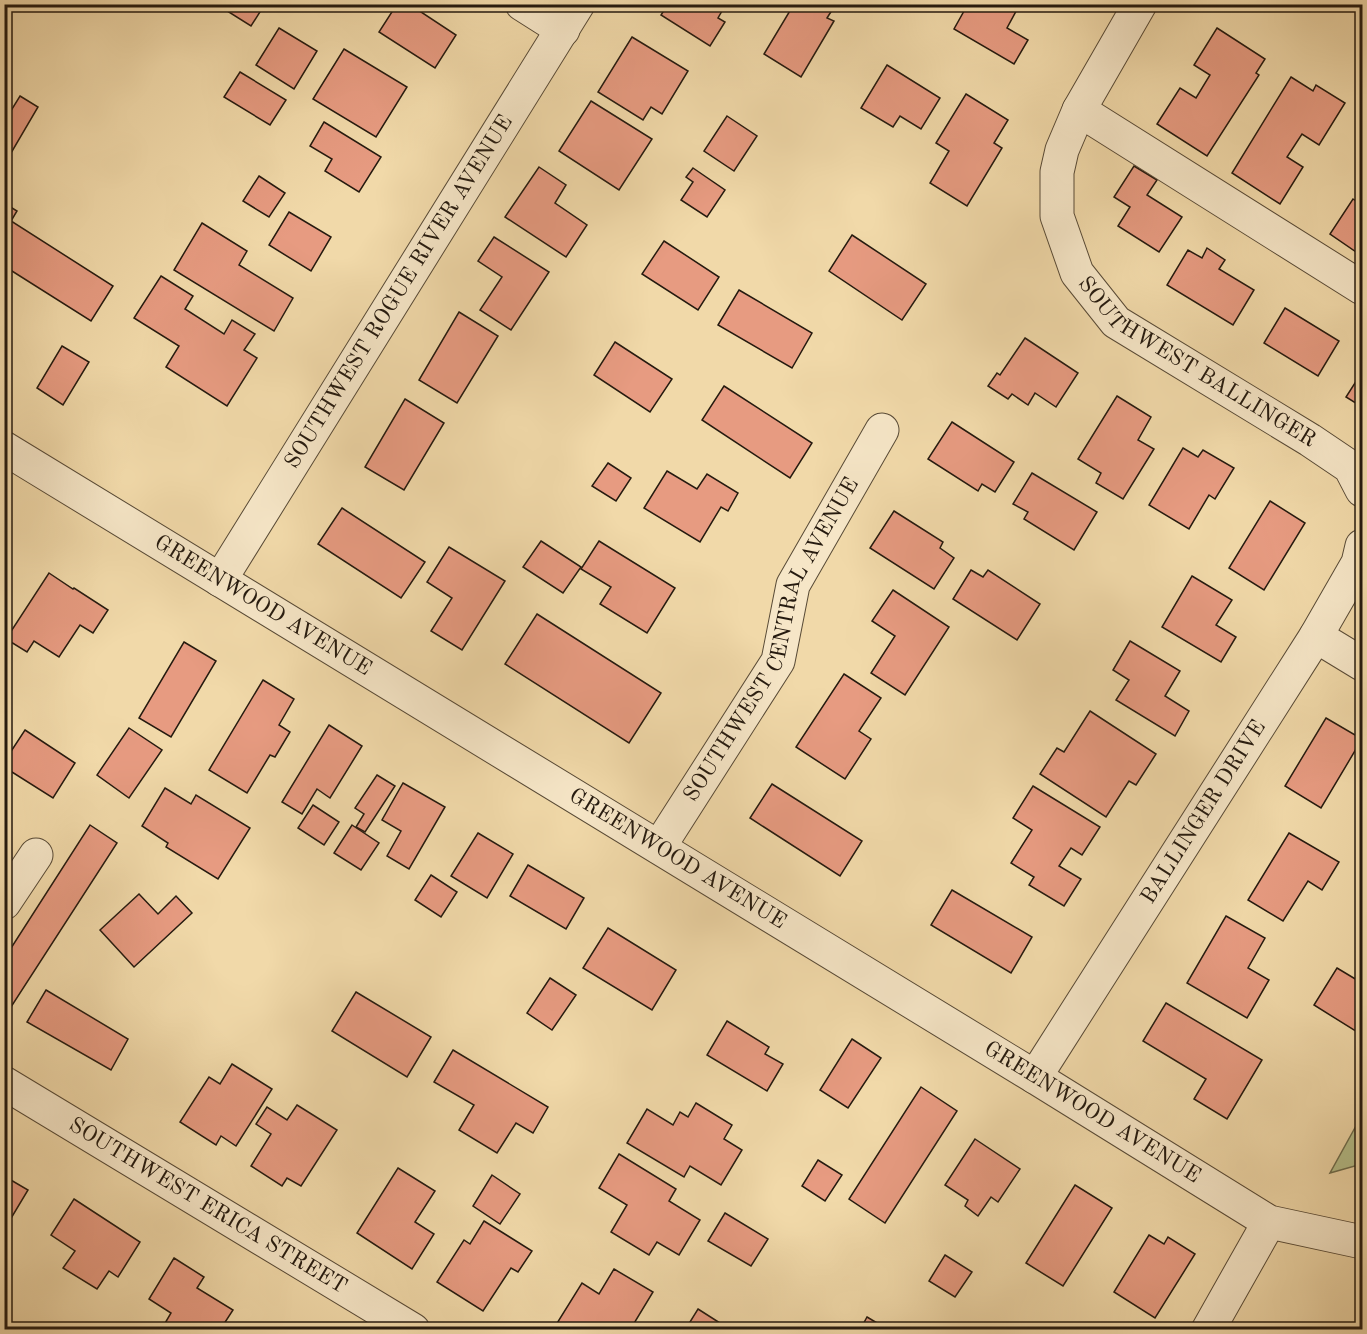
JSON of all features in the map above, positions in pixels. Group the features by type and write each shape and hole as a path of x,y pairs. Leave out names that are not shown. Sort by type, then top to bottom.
{"street":[{"path":"522,4 570,17"},
{"path":"1140,4 1079,110 1362,288"},
{"name":"SOUTHWEST ROGUE RIVER AVENUE","path":"220,580 570,17"},
{"name":"SOUTHWEST BALLINGER","path":"1079,110 1062,150 1057,172 1057,216 1077,273 1116,322 1310,440 1350,467 1362,490"},
{"name":"SOUTHWEST CENTRAL AVENUE","path":"659,847 778,661 792,585 882,430"},
{"name":"GREENWOOD AVENUE","path":"4,448 1269,1222 1362,1242"},
{"name":"BALLINGER DRIVE","path":"1035,1077 1316,636 1358,563 1362,546"},
{"path":"1316,636 1362,664"},
{"path":"4,903 36,855"},
{"name":"SOUTHWEST ERICA STREET","path":"4,1083 413,1329"},
{"path":"1208,1329 1269,1222"}],"green space":[{"path":"1362,1115 1362,1164 1330,1173"}],"building":[{"path":"216,4 265,4 251,26"},
{"path":"397,4 409,4 456,35 435,68 379,32"},
{"path":"668,4 726,4 718,18 725,22 710,46 661,15"},
{"path":"794,4 836,4 827,18 834,21 801,77 764,54"},
{"path":"968,4 1020,4 1007,28 1028,40 1014,64 954,29"},
{"path":"279,28 317,51 294,89 256,65"},
{"path":"1217,28 1265,59 1256,73 1259,75 1207,156 1157,124 1180,88 1196,98 1210,75 1194,65"},
{"path":"632,37 688,71 662,114 651,107 643,120 598,92"},
{"path":"344,49 407,87 376,137 313,99"},
{"path":"887,65 940,98 921,129 900,116 893,127 861,108"},
{"path":"240,72 286,100 270,125 224,97"},
{"path":"1291,77 1313,91 1316,85 1345,103 1319,145 1302,134 1287,157 1303,167 1280,204 1232,173"},
{"path":"966,94 1008,120 994,143 1002,148 967,206 930,183 949,151 936,143"},
{"path":"20,96 38,107 4,165 4,122"},
{"path":"591,101 652,139 619,190 559,151"},
{"path":"727,116 757,136 734,171 704,151"},
{"path":"324,122 381,157 359,192 325,171 332,159 310,146"},
{"path":"1134,166 1157,180 1147,195 1182,217 1159,252 1118,226 1130,207 1114,197"},
{"path":"539,167 566,185 555,203 587,225 566,257 505,217"},
{"path":"693,168 725,190 707,217 681,200 693,182 686,177"},
{"path":"259,176 285,193 269,217 243,201"},
{"path":"1353,199 1362,205 1362,256 1330,234"},
{"path":"4,203 17,211 11,221 113,286 91,321 4,266"},
{"path":"289,212 331,237 311,271 269,245"},
{"path":"202,223 247,251 239,265 293,298 274,331 174,270"},
{"path":"852,235 926,284 902,320 829,271"},
{"path":"494,237 549,272 511,330 480,310 502,277 478,261"},
{"path":"664,241 719,277 698,310 642,274"},
{"path":"1207,248 1225,260 1219,269 1254,290 1233,325 1167,285 1188,250 1202,258"},
{"path":"161,276 193,296 185,309 224,334 232,320 255,334 244,350 257,358 227,406 166,367 179,346 134,318"},
{"path":"739,290 812,333 792,368 718,325"},
{"path":"1285,308 1339,341 1318,376 1264,343"},
{"path":"459,312 498,336 457,403 419,380"},
{"path":"1025,338 1078,373 1056,407 1035,393 1028,405 1012,394 1008,399 988,386 997,373 1000,375"},
{"path":"615,342 672,379 650,412 594,375"},
{"path":"62,346 89,362 63,405 37,388"},
{"path":"1362,372 1362,407 1346,397"},
{"path":"724,386 812,443 790,478 702,420"},
{"path":"1117,396 1151,417 1138,440 1154,449 1123,499 1096,483 1101,473 1078,459"},
{"path":"405,399 444,423 404,490 365,467"},
{"path":"952,422 1014,462 995,492 982,484 978,491 928,459"},
{"path":"1183,448 1198,457 1203,450 1234,468 1215,499 1209,495 1189,529 1149,505"},
{"path":"608,463 631,478 616,501 592,486"},
{"path":"667,471 697,489 707,474 738,493 728,511 721,507 700,542 644,508"},
{"path":"1032,473 1097,512 1074,550 1024,519 1028,512 1013,504"},
{"path":"1270,501 1305,523 1264,590 1229,568"},
{"path":"342,508 425,562 401,598 318,544"},
{"path":"894,511 943,542 940,548 954,558 934,589 870,548"},
{"path":"541,541 581,567 563,593 523,567"},
{"path":"599,541 675,588 647,633 600,604 611,587 581,569"},
{"path":"449,547 505,581 462,650 431,631 452,598 427,582"},
{"path":"971,570 983,577 988,570 1040,604 1017,640 953,599"},
{"path":"49,573 108,610 93,633 80,625 59,657 34,641 27,652 6,639"},
{"path":"1192,576 1232,600 1216,625 1236,637 1221,662 1162,627"},
{"path":"893,590 949,627 905,695 871,673 895,636 872,621"},
{"path":"537,614 661,693 629,743 505,664"},
{"path":"1130,641 1180,671 1165,696 1189,711 1175,736 1116,700 1129,680 1113,670"},
{"path":"184,642 216,661 171,737 139,718"},
{"path":"844,674 881,698 859,731 871,739 845,779 796,747"},
{"path":"263,680 294,699 279,725 290,732 275,757 270,755 247,793 209,770"},
{"path":"1090,711 1156,754 1136,785 1129,781 1106,817 1040,774 1057,748 1064,752"},
{"path":"1326,718 1362,739 1321,808 1285,786"},
{"path":"329,725 362,746 330,798 317,789 302,814 282,802"},
{"path":"129,728 162,750 129,798 97,775"},
{"path":"25,730 75,763 53,798 4,767 4,762"},
{"path":"377,775 395,786 365,832 356,827 364,814 355,808"},
{"path":"403,783 445,807 409,869 387,856 401,831 382,820"},
{"path":"772,784 862,841 840,876 750,818"},
{"path":"1033,786 1100,827 1082,855 1071,848 1059,866 1081,879 1064,906 1029,885 1034,877 1011,863 1032,830 1013,818"},
{"path":"165,788 191,804 196,795 250,828 218,879 166,847 168,843 142,826"},
{"path":"313,805 339,822 324,845 298,828"},
{"path":"90,825 117,843 11,1007 4,1003 4,959"},
{"path":"352,825 379,843 361,870 334,853"},
{"path":"478,833 513,854 487,898 451,876"},
{"path":"1289,833 1339,862 1322,890 1308,881 1283,921 1248,900"},
{"path":"528,865 584,898 566,929 510,896"},
{"path":"431,875 457,892 441,917 415,900"},
{"path":"952,890 1032,937 1011,973 931,925"},
{"path":"139,894 158,914 176,896 192,913 134,967 100,930"},
{"path":"1226,916 1265,938 1248,968 1269,980 1247,1018 1187,983"},
{"path":"608,928 676,970 652,1010 583,968"},
{"path":"1337,968 1362,983 1362,1035 1314,1005"},
{"path":"550,978 576,995 552,1030 527,1013"},
{"path":"46,990 128,1039 111,1070 27,1022"},
{"path":"356,992 431,1037 407,1077 332,1031"},
{"path":"1166,1003 1262,1060 1227,1119 1194,1099 1206,1079 1143,1041"},
{"path":"727,1021 769,1047 765,1054 783,1064 767,1091 707,1055"},
{"path":"852,1039 881,1058 848,1108 820,1090"},
{"path":"453,1050 548,1107 533,1133 516,1123 497,1153 459,1130 474,1105 434,1082"},
{"path":"232,1064 272,1089 236,1146 221,1136 216,1145 180,1122 209,1077 220,1084"},
{"path":"921,1087 957,1111 885,1223 849,1199"},
{"path":"696,1103 732,1125 724,1139 742,1150 721,1185 690,1166 684,1177 627,1143 647,1109 673,1125 680,1112 688,1117"},
{"path":"297,1105 337,1130 301,1186 287,1178 282,1186 251,1166 271,1134 256,1124 267,1107 287,1120"},
{"path":"975,1139 1020,1169 998,1202 991,1197 978,1216 965,1206 968,1200 945,1185"},
{"path":"619,1154 676,1189 669,1201 700,1220 679,1255 657,1242 649,1255 611,1232 627,1205 599,1188"},
{"path":"818,1160 842,1175 825,1201 802,1186"},
{"path":"398,1168 435,1191 415,1222 434,1234 412,1269 357,1233"},
{"path":"492,1175 520,1194 500,1224 473,1206"},
{"path":"4,1176 28,1190 4,1230"},
{"path":"1075,1185 1112,1208 1063,1286 1026,1263"},
{"path":"74,1199 140,1242 118,1277 109,1271 97,1289 63,1268 75,1251 51,1235"},
{"path":"725,1213 768,1239 751,1266 708,1241"},
{"path":"484,1221 532,1251 518,1272 511,1268 483,1311 437,1282 464,1240 470,1244"},
{"path":"1149,1235 1164,1244 1168,1237 1195,1254 1155,1318 1114,1292"},
{"path":"945,1255 972,1272 955,1297 929,1281"},
{"path":"174,1258 204,1277 197,1288 233,1310 220,1330 161,1330 171,1313 149,1299"},
{"path":"614,1269 653,1292 630,1330 557,1330 554,1328 582,1283 599,1294"},
{"path":"698,1309 731,1330 685,1330"},
{"path":"867,1317 889,1330 860,1330"}]}
